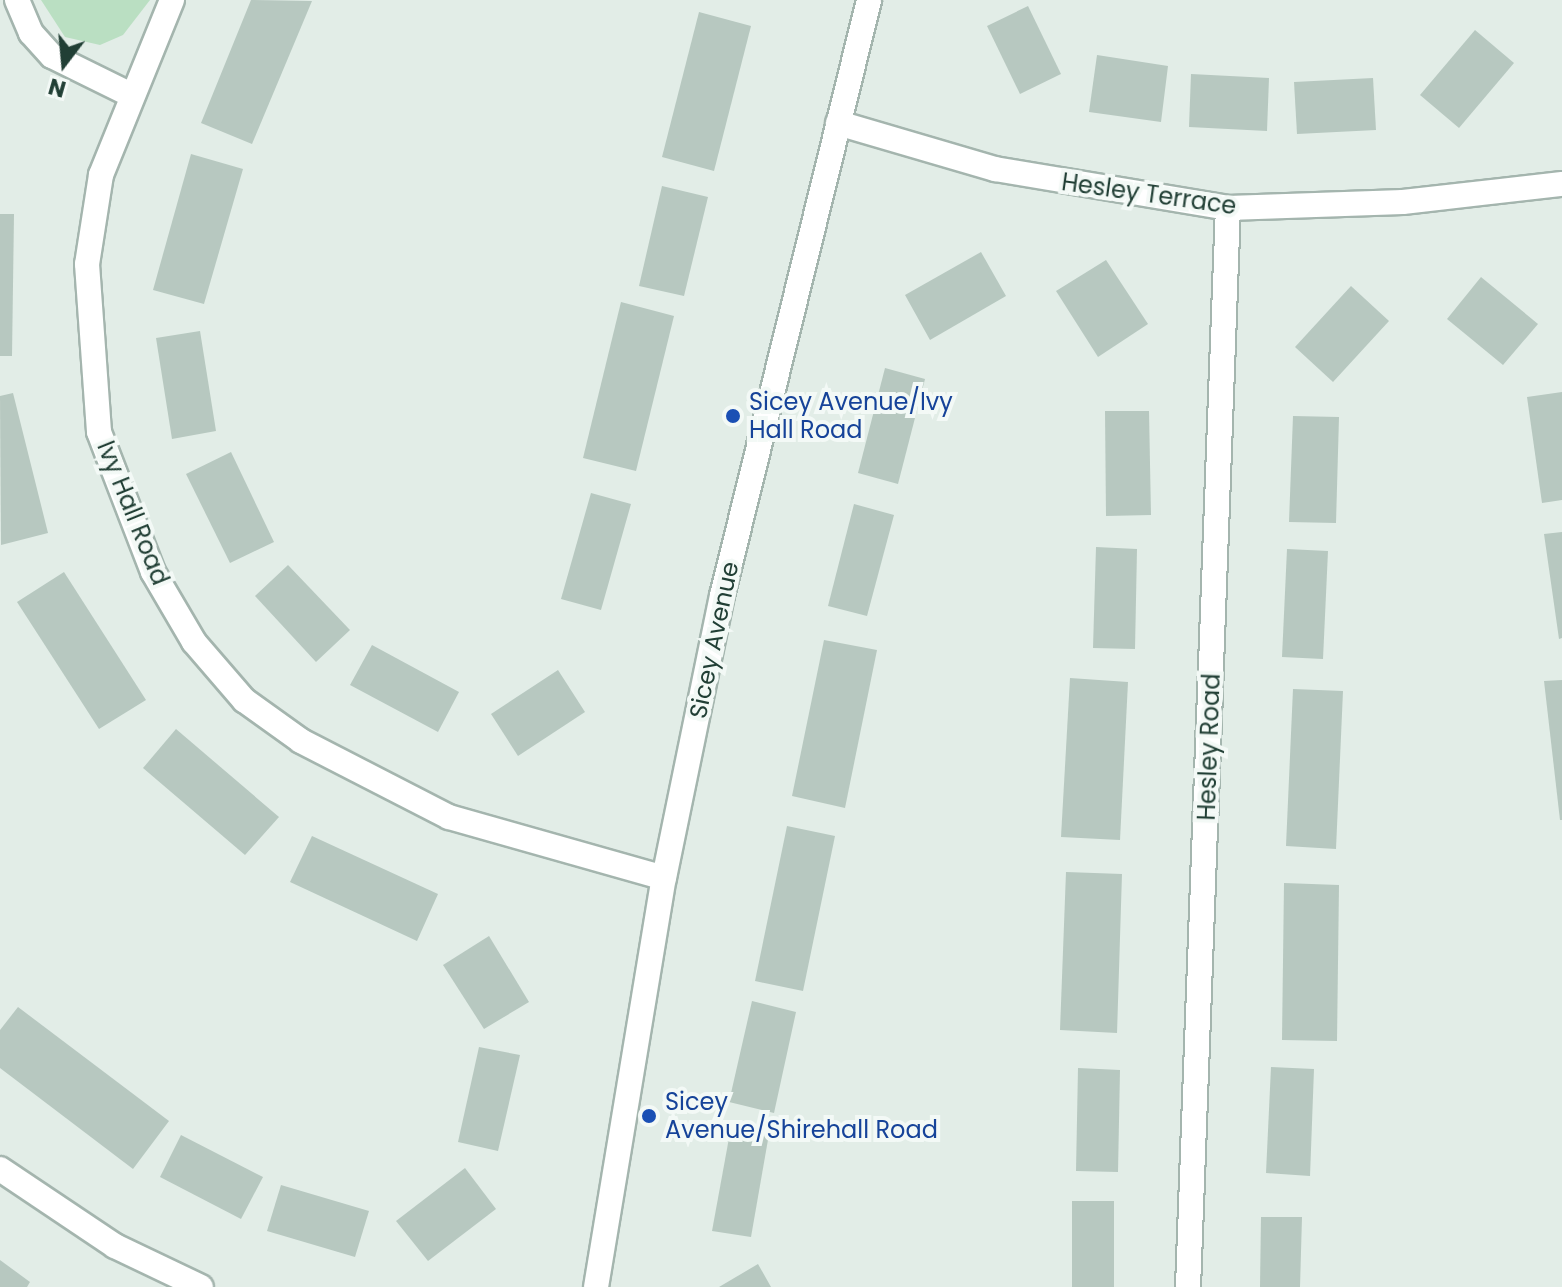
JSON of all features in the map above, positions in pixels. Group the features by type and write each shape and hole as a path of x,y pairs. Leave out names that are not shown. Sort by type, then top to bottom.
{"street":[{"path":"17,0 31,33 52,56 129,94"},
{"name":"Ivy Hall Road","path":"172,0 129,94 101,175 87,264 88,348 99,432 124,505 194,642 244,700 372,783 523,843 664,878"},
{"name":"Sicey Avenue","path":"596,1287 664,878 722,596 869,0"},
{"name":"Hesley Terrace","path":"838,123 995,169 1228,208 1403,202 1562,184"},
{"name":"Hesley Road","path":"1188,1287 1228,208"},
{"path":"0,1169 115,1246 201,1287"}],"green space":[{"path":"41,0 150,0 123,35 100,45 65,37"}],"building":[{"path":"251,0 312,1 252,144 201,123"},
{"path":"1028,6 1061,74 1020,94 987,26"},
{"path":"699,12 751,26 714,171 662,157"},
{"path":"1475,30 1514,63 1459,128 1420,95"},
{"path":"1097,55 1168,66 1161,122 1089,112"},
{"path":"1191,74 1269,78 1267,131 1189,127"},
{"path":"1373,78 1376,130 1297,134 1294,82"},
{"path":"191,154 243,169 204,304 153,290"},
{"path":"662,186 708,197 684,296 639,286"},
{"path":"0,214 14,214 12,356 0,356"},
{"path":"981,252 1006,296 930,340 905,295"},
{"path":"1106,260 1148,324 1098,357 1056,291"},
{"path":"1481,277 1538,324 1503,365 1447,319"},
{"path":"1351,286 1389,321 1333,382 1295,347"},
{"path":"621,302 674,316 636,471 583,458"},
{"path":"200,331 216,431 172,439 156,338"},
{"path":"885,368 925,379 898,484 858,473"},
{"path":"1562,392 1562,500 1542,503 1527,397"},
{"path":"13,393 48,533 1,545 0,396"},
{"path":"1105,411 1149,411 1151,515 1106,516"},
{"path":"1293,416 1339,417 1336,523 1289,522"},
{"path":"231,452 274,542 230,563 186,474"},
{"path":"591,493 631,504 601,610 561,599"},
{"path":"854,504 894,515 867,616 828,606"},
{"path":"1562,532 1562,638 1559,639 1544,534"},
{"path":"1096,547 1137,549 1135,649 1093,648"},
{"path":"1287,549 1328,551 1323,659 1282,657"},
{"path":"288,565 350,630 316,662 255,596"},
{"path":"64,572 146,700 99,729 17,602"},
{"path":"824,640 877,650 845,808 792,796"},
{"path":"372,645 459,692 438,732 350,685"},
{"path":"558,670 585,712 518,756 491,714"},
{"path":"1070,678 1128,682 1120,840 1061,837"},
{"path":"1562,680 1562,820 1560,820 1544,681"},
{"path":"1293,689 1343,691 1336,849 1286,846"},
{"path":"176,729 279,817 245,855 143,768"},
{"path":"787,826 835,836 803,991 755,981"},
{"path":"312,836 438,894 417,941 290,882"},
{"path":"1066,872 1122,874 1117,1033 1060,1030"},
{"path":"1284,883 1339,885 1337,1041 1282,1040"},
{"path":"489,936 529,1002 484,1029 443,965"},
{"path":"752,1001 796,1012 774,1113 729,1102"},
{"path":"18,1007 169,1121 133,1169 0,1068 0,1030"},
{"path":"479,1047 520,1055 498,1151 458,1142"},
{"path":"1271,1067 1314,1069 1310,1176 1266,1173"},
{"path":"1078,1068 1120,1070 1118,1172 1076,1171"},
{"path":"731,1127 769,1134 751,1237 712,1231"},
{"path":"181,1135 263,1177 241,1219 160,1177"},
{"path":"465,1168 496,1209 428,1261 396,1221"},
{"path":"281,1185 369,1211 355,1257 267,1231"},
{"path":"1072,1201 1114,1201 1114,1287 1072,1287"},
{"path":"1261,1217 1302,1217 1300,1287 1260,1287"},
{"path":"0,1260 30,1282 27,1287 0,1287"},
{"path":"758,1264 771,1287 719,1287"}],"place":[{"name":"Sicey Avenue/Ivy Hall Road","path":"733,416"},
{"name":"Sicey Avenue/Shirehall Road","path":"649,1116"}]}
